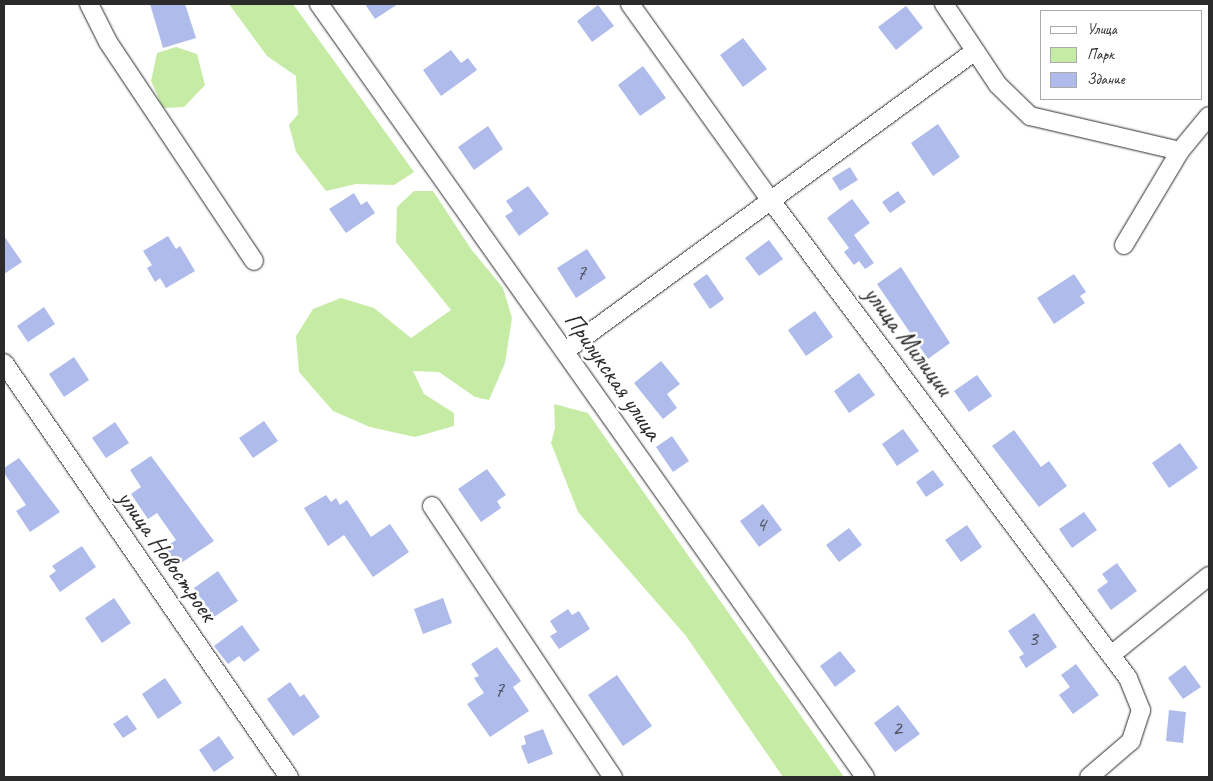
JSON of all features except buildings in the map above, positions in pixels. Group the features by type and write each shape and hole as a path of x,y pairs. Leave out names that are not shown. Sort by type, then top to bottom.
{"street":[{"path":"89,4 108,42 254,261"},
{"name":"Прилукская улица","path":"319,4 865,777"},
{"name":"улица Милиции","path":"630,4 771,200 1128,678 1141,710 1131,741 1089,777"},
{"path":"944,4 998,85 1030,116 1180,151"},
{"path":"565,352 976,51"},
{"path":"1124,245 1180,151 1209,116"},
{"name":"улица Новостроек","path":"4,363 289,777"},
{"path":"432,506 613,777"},
{"path":"1111,655 1209,576"}],"green space":[{"path":"229,4 293,4 414,172 394,185 356,184 326,191 296,152 289,125 298,114 296,76 267,56"},
{"path":"176,47 197,54 205,85 184,107 163,108 151,81 157,53"},
{"path":"414,191 433,191 471,249 503,288 512,318 505,363 489,400 475,397 439,372 413,371 424,394 454,413 454,426 415,437 370,427 333,411 299,372 296,336 313,309 341,298 374,308 411,338 451,310 396,242 397,207"},
{"path":"554,404 588,413 844,777 783,777 686,636 578,512 551,443 555,428"}]}
